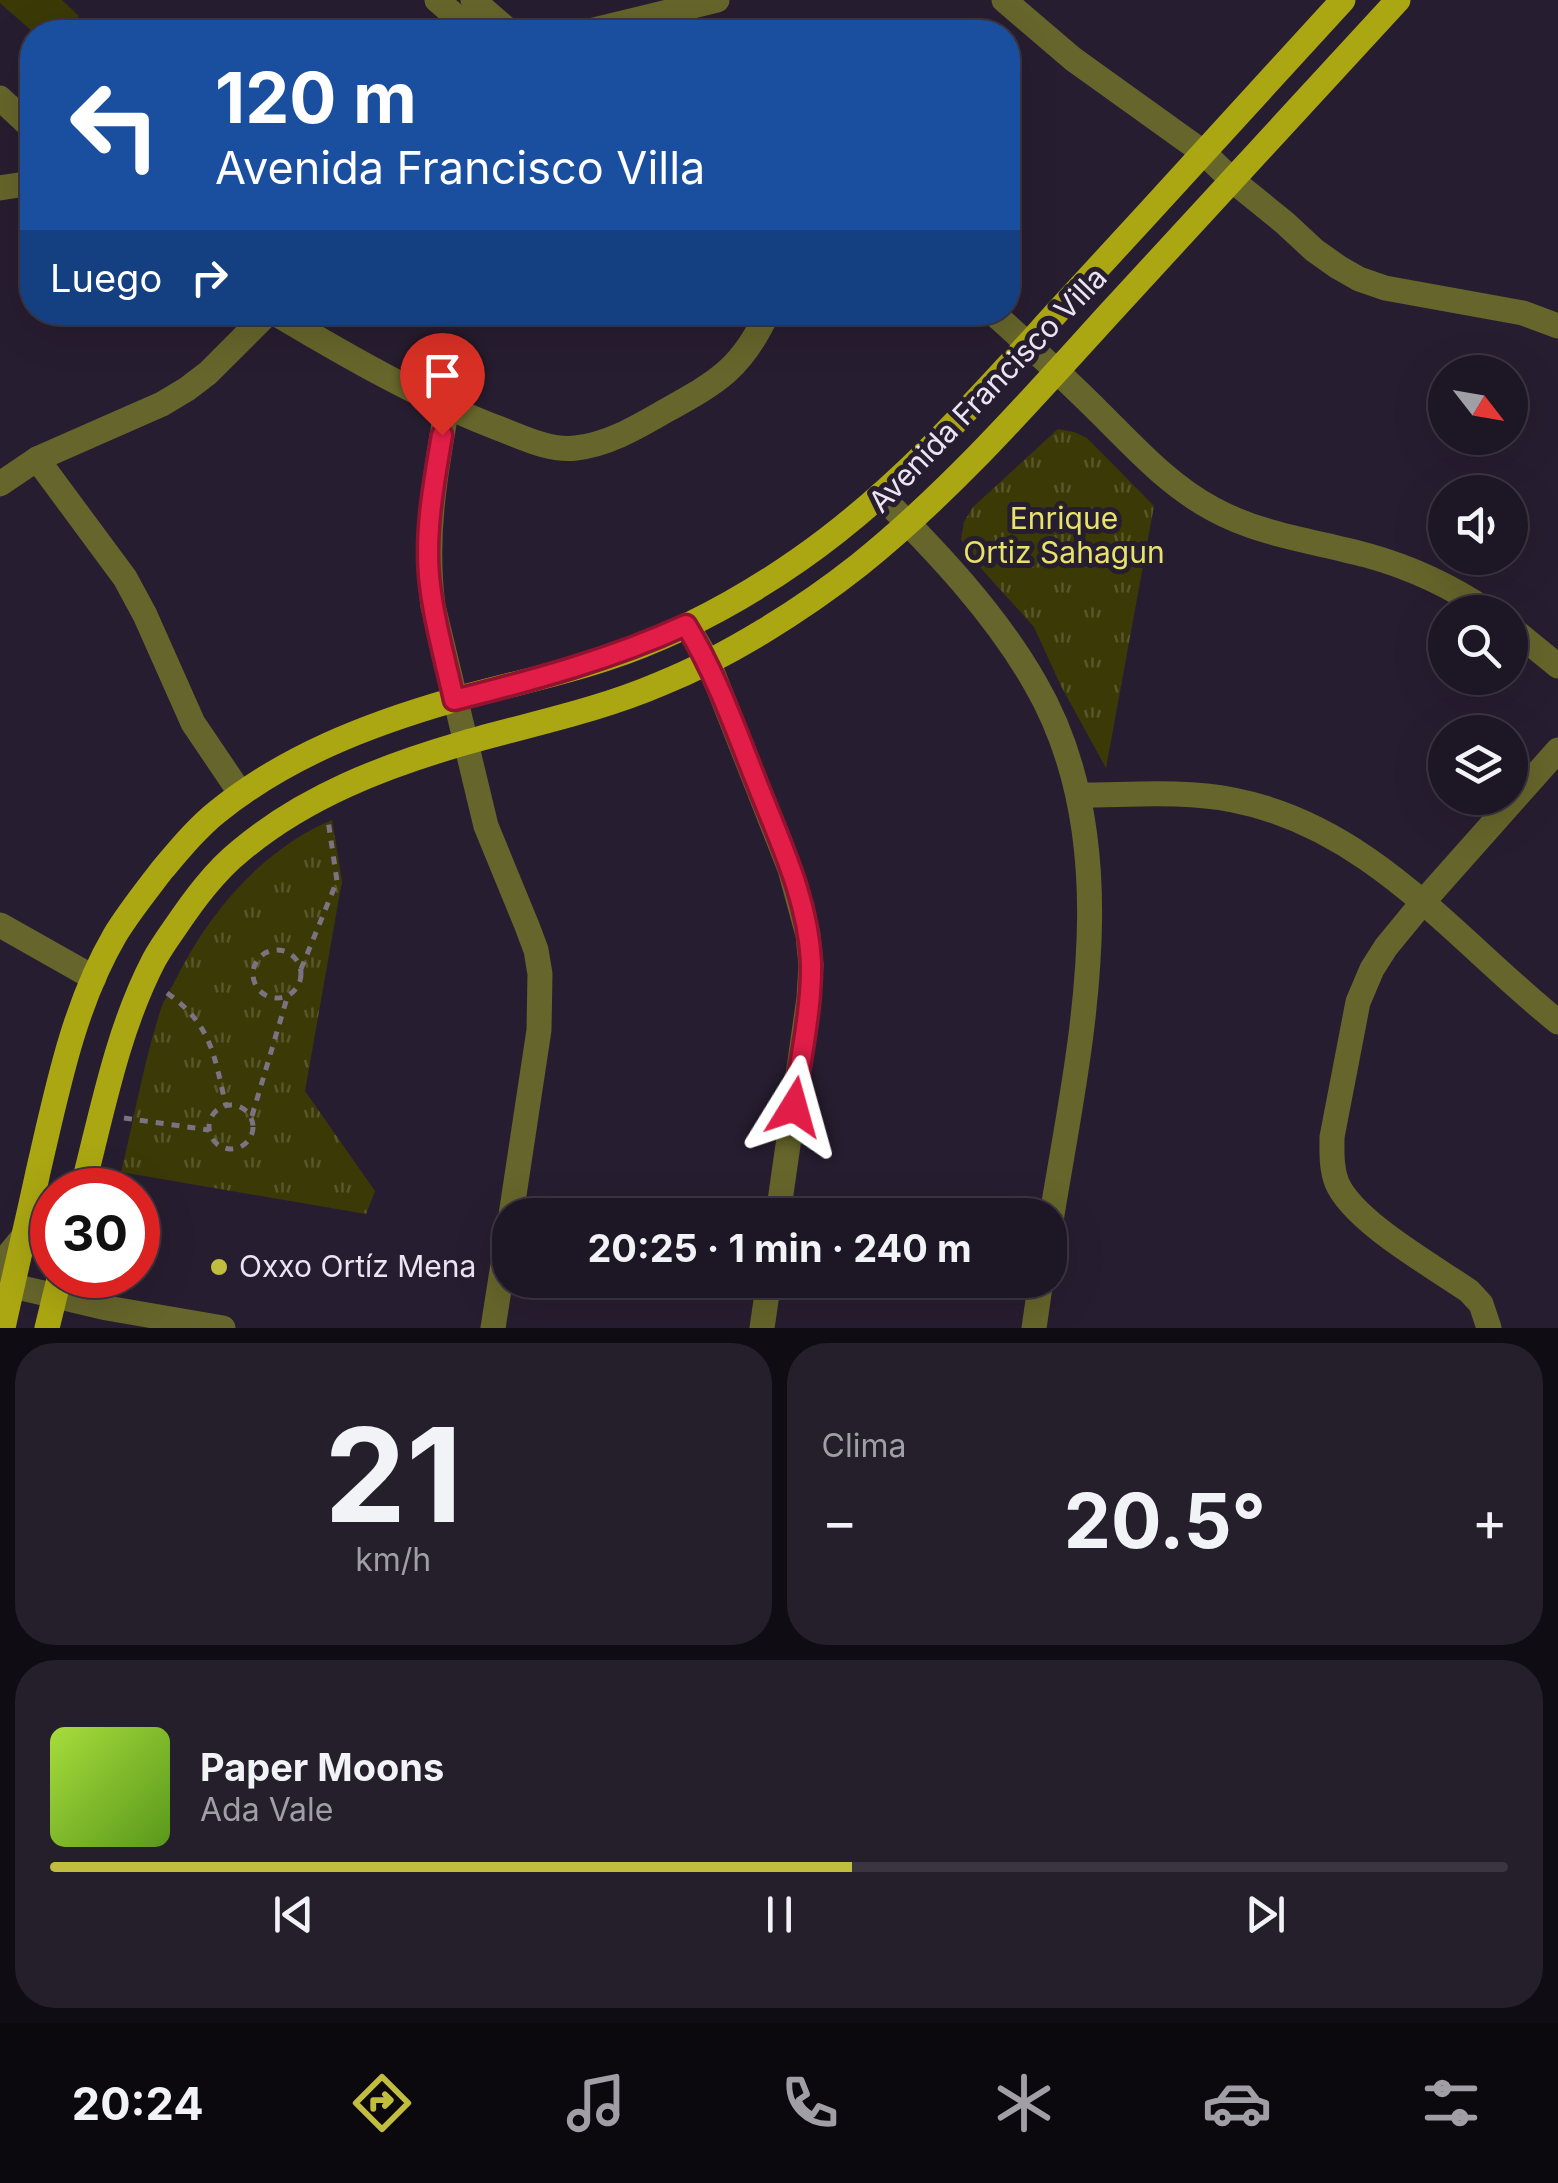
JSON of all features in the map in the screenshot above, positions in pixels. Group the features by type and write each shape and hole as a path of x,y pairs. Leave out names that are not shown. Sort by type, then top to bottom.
{"main road":[{"name":"Avenida Francisco Villa","path":"5,1326 4,1278 24,1236 66,1055 94,978 115,936 157,876 212,815 298,759 355,733 454,700 607,658 726,606 779,574 880,496 970,409 1343,0"},
{"name":"Avenida Francisco Villa","path":"88,1168 119,1046 155,958 187,909 237,853 293,814 350,782 465,743 584,712 661,684 772,625 817,596 949,486 1398,0"},
{"path":"0,1254 24,1236"},
{"path":"46,1328 54,1298"}],"street":[{"path":"436,0 460,20"},
{"path":"473,0 496,20"},
{"path":"635,20 717,0"},
{"path":"1004,0 1073,59 1204,152 1338,268 1385,288 1523,312 1558,326"},
{"path":"0,98 20,117"},
{"path":"0,484 37,458 162,404 187,389 258,325"},
{"path":"293,325 447,406 539,444 575,448 626,433 702,390 741,359 762,325"},
{"path":"1007,325 1193,498 1249,526 1366,555 1406,568 1462,595"},
{"path":"447,406 432,493 428,572 432,606 486,826 528,926 540,974 540,1030 513,1198"},
{"path":"37,458 125,578 146,615 193,723 241,794"},
{"path":"880,496 991,618 1018,655 1054,721 1080,795 1090,892 1089,938 1074,1077 1055,1198"},
{"path":"686,625 708,661 790,869 808,935 809,998 780,1198"},
{"path":"1528,642 1558,666"},
{"path":"1490,1328 1481,1304 1469,1291 1375,1226 1342,1192 1335,1178 1332,1137 1358,1002 1379,958 1423,902 1558,750"},
{"path":"1080,795 1192,795 1229,799 1301,820 1375,863 1558,1022"},
{"path":"0,925 94,978"},
{"path":"4,1278 30,1282"},
{"path":"104,1298 223,1328"},
{"path":"493,1328 498,1298"},
{"path":"762,1328 766,1298"},
{"path":"1034,1328 1039,1298"}],"path":[{"path":"251,1119 242,1108 226,1106 216,1110 209,1130 215,1143 222,1147 236,1148 252,1134 251,1119 287,996 299,985 301,969 337,881 325,795"},
{"path":"287,996 271,998 258,989 252,973 254,965 264,953 280,950 294,956 301,969"},
{"path":"146,978 187,1007 212,1043 226,1106"},
{"path":"101,1115 209,1130"}],"green space":[{"path":"62,0 79,16 76,20 20,21 0,3"},
{"name":"Enrique Ortiz Sahagun","path":"1058,429 1087,438 1154,506 1106,768 1034,627 969,555 961,539 964,522 973,507"},
{"path":"332,820 342,881 305,1091 375,1191 366,1214 160,1179 160,1168 122,1168 160,1011 188,956 239,887 282,848"}],"place":[{"name":"Oxxo Ortíz Mena","path":"219,1267"}],"route":[{"path":"442,435 432,493 428,572 454,700 607,658 686,625 708,661 790,869 808,935 809,998 794,1107"}]}
